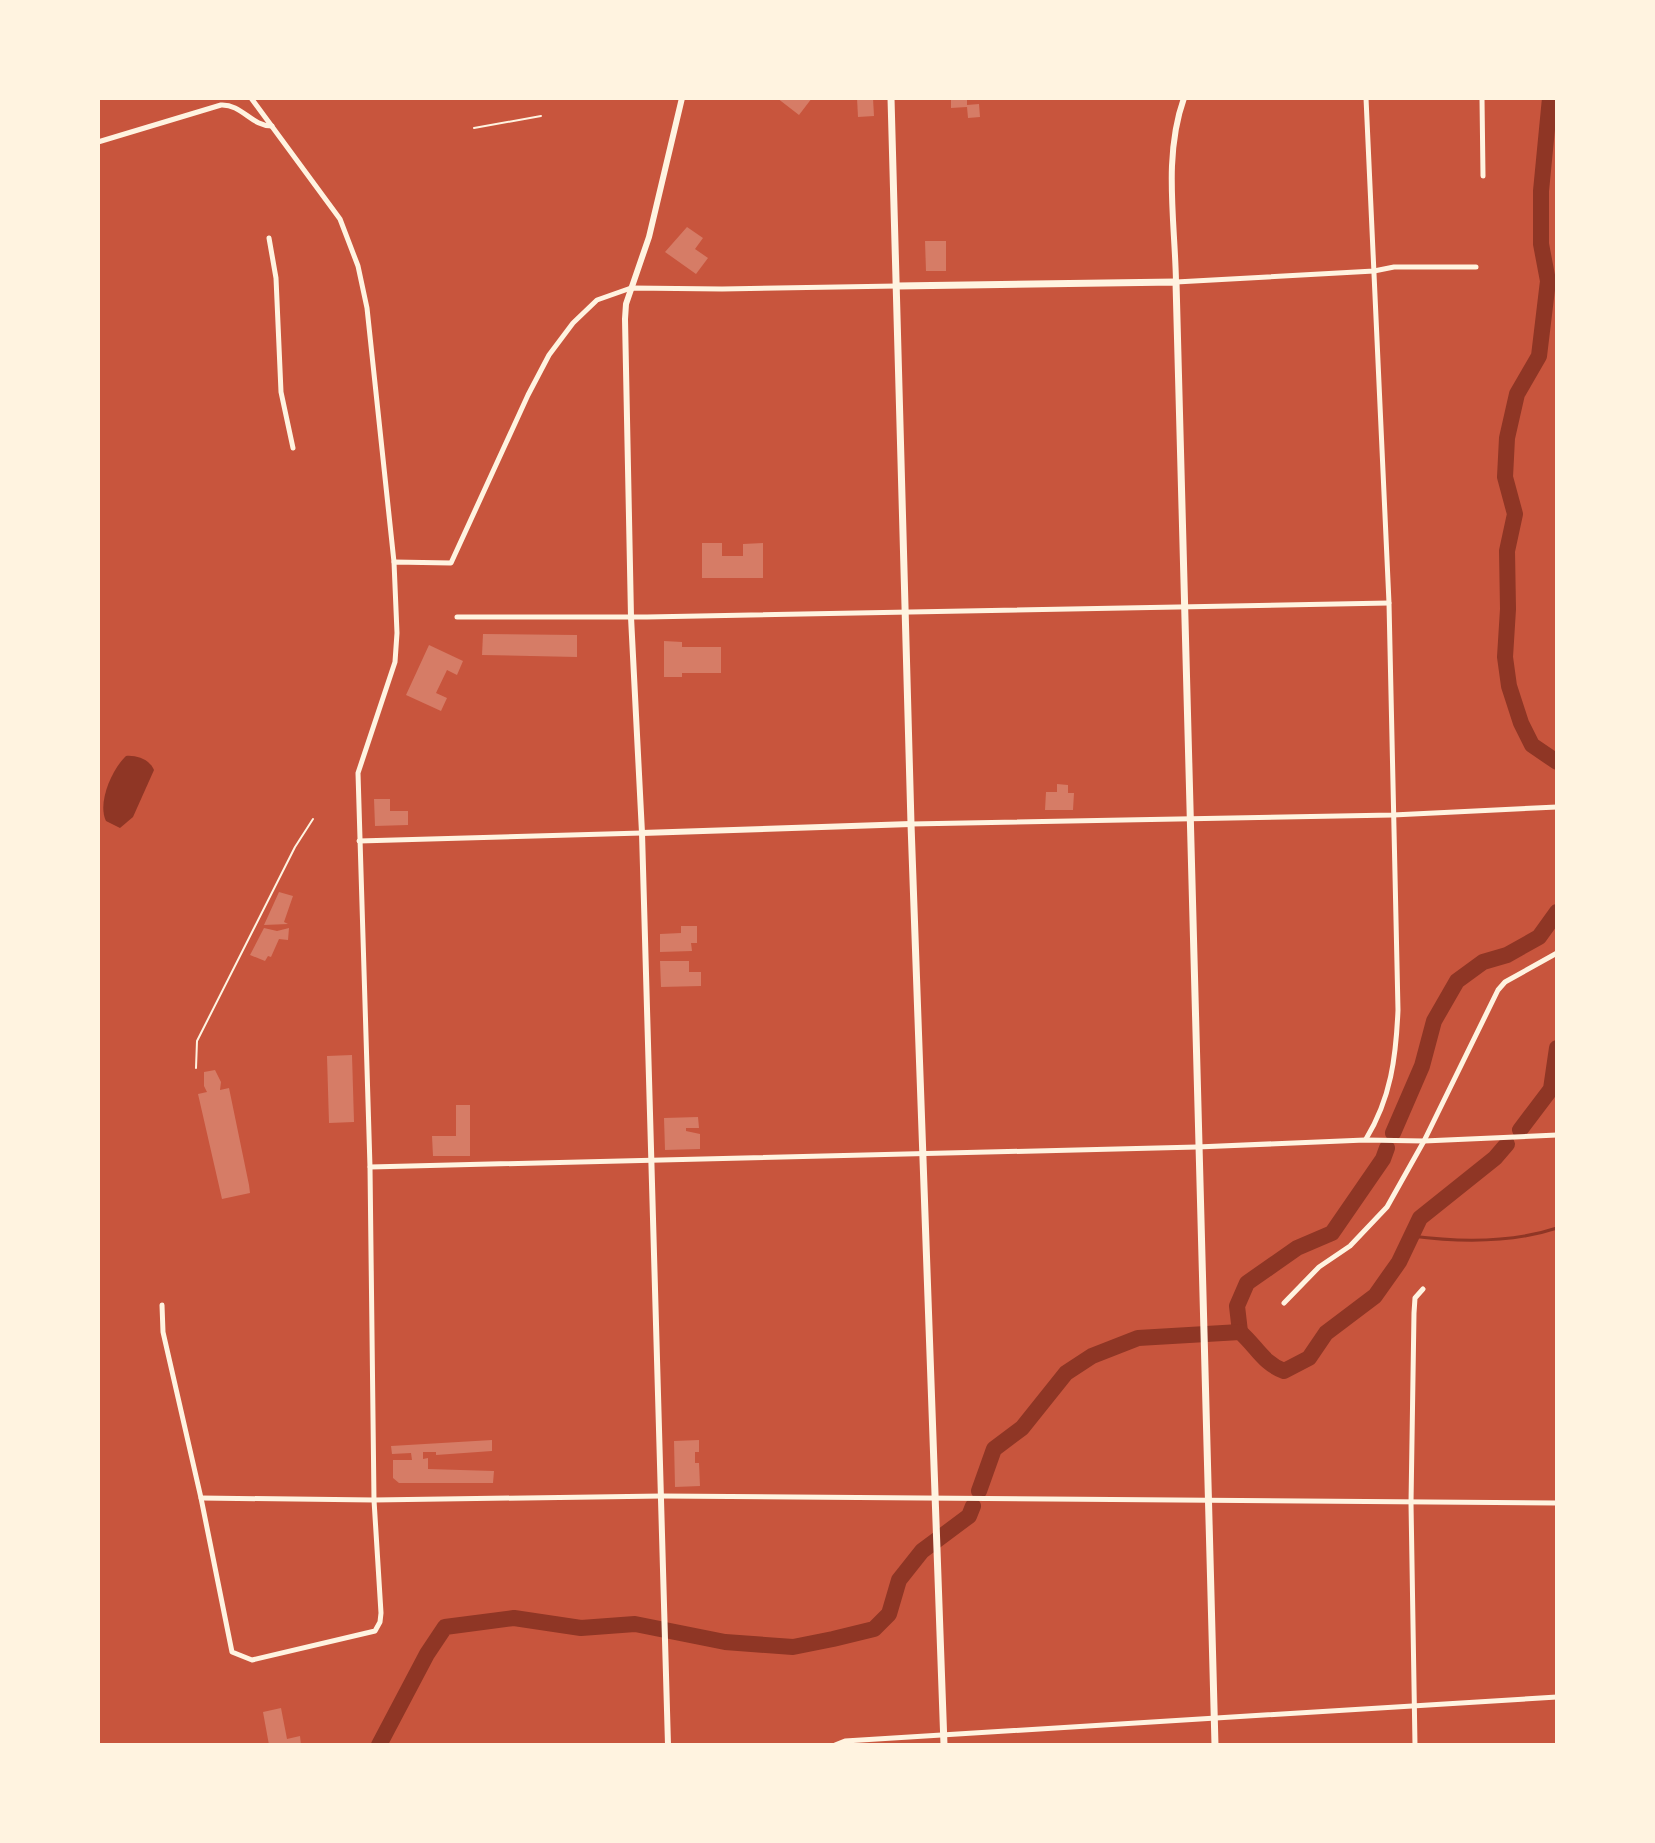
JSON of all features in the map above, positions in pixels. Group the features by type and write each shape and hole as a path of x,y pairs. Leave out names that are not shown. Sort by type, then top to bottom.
{"main road":[{"path":"891,98 911,824 944,1745"},
{"path":"897,286 1176,282 1215,1745"}],"street":[{"path":"162,1305 163,1332 232,1652 252,1660 371,1633 378,1628 381,1613 374,1500 370,1167 358,773 393,676 397,633 394,562 367,308 358,266 340,219 251,98"},
{"path":"668,1745 642,833 631,617 625,319 631,288 649,237 682,98"},
{"path":"1184,98 1171,160 1176,282 1374,271 1394,267 1476,267"},
{"path":"1365,1140 1379,1117 1389,1090 1396,1055 1398,1010 1389,603 1366,98"},
{"path":"1482,98 1483,176"},
{"path":"98,142 221,105 236,108 260,124 273,126"},
{"path":"269,238 276,278 281,392 293,448"},
{"path":"394,562 451,563 549,355 589,306 607,295 631,288 897,286"},
{"path":"457,617 631,617 1389,603"},
{"path":"359,841 911,824 1393,815 1557,807"},
{"path":"1284,1303 1319,1267 1350,1246 1387,1207 1424,1141 1498,990 1505,982 1557,953"},
{"path":"370,1167 651,1162 1557,1135"},
{"path":"1415,1745 1411,1503 1414,1313 1415,1298 1423,1289"},
{"path":"201,1498 374,1500 662,1496 1557,1503"},
{"path":"835,1745 845,1741 1557,1697"}],"path":[{"path":"474,128 541,116"},
{"path":"196,1068 197,1041 295,847 313,819"}],"shaded area":[{"path":"126,756 143,759 154,770 133,817 120,828 106,821 103,805 111,778"}],"building":[{"path":"777,98 812,98 799,115"},
{"path":"857,98 873,98 874,116 858,117"},
{"path":"951,98 967,98 967,105 979,104 980,117 968,118 967,107 951,108"},
{"path":"687,227 703,238 695,249 708,258 696,274 665,252"},
{"path":"925,241 946,241 946,271 926,271"},
{"path":"702,543 722,543 722,556 743,556 743,544 763,543 763,578 702,578"},
{"path":"483,634 577,635 577,657 482,655"},
{"path":"664,641 682,642 682,647 721,647 721,673 682,673 682,677 664,677"},
{"path":"429,645 463,661 457,675 447,670 436,693 447,698 441,711 406,695"},
{"path":"1057,784 1068,785 1068,793 1074,793 1073,810 1045,810 1046,792 1057,792"},
{"path":"374,799 390,799 390,811 408,811 408,825 375,826"},
{"path":"279,892 293,896 284,922 288,924 264,925"},
{"path":"681,926 697,926 697,943 691,943 692,951 660,952 660,934 681,933"},
{"path":"264,928 277,931 289,928 288,940 279,939 271,957 268,956 265,961 250,955"},
{"path":"660,961 689,961 689,972 701,972 701,986 661,987"},
{"path":"352,1055 354,1122 329,1123 327,1056"},
{"path":"215,1070 221,1082 220,1090 229,1088 250,1193 222,1199 198,1094 207,1092 204,1072"},
{"path":"456,1105 470,1105 470,1156 433,1156 432,1136 456,1136"},
{"path":"698,1117 699,1128 686,1128 686,1131 700,1134 700,1149 665,1150 664,1118"},
{"path":"492,1440 492,1451 436,1455 436,1452 423,1452 423,1459 428,1458 428,1469 494,1471 493,1483 399,1483 393,1478 393,1460 412,1460 411,1453 392,1454 391,1446"},
{"path":"699,1440 695,1463 699,1463 700,1486 675,1487 674,1441"},
{"path":"281,1708 287,1739 300,1736 301,1745 269,1745 263,1712"}],"waterway":[{"path":"1550,98 1541,191 1541,244 1548,281 1539,356 1517,394 1507,438 1505,477 1515,514 1507,551 1505,657 1509,686 1521,723 1532,745 1557,762"},
{"path":"1393,1133 1422,1066 1434,1021 1457,981 1483,962 1507,955 1539,937 1557,912"},
{"path":"1520,1130 1551,1089 1557,1048"},
{"path":"979,1491 994,1449 1022,1428 1066,1373 1092,1356 1138,1338 1240,1332 1265,1359 1284,1371 1309,1358 1326,1333 1375,1296 1399,1262 1420,1218 1495,1158 1507,1144"},
{"path":"1240,1332 1237,1306 1247,1283 1297,1248 1332,1233 1383,1159 1387,1148"},
{"path":"1411,1236 1485,1240 1557,1228"},
{"path":"379,1745 427,1654 445,1627 514,1618 581,1628 635,1624 725,1642 793,1647 833,1639 874,1629 889,1614 899,1580 922,1551 969,1516 973,1506"}]}
